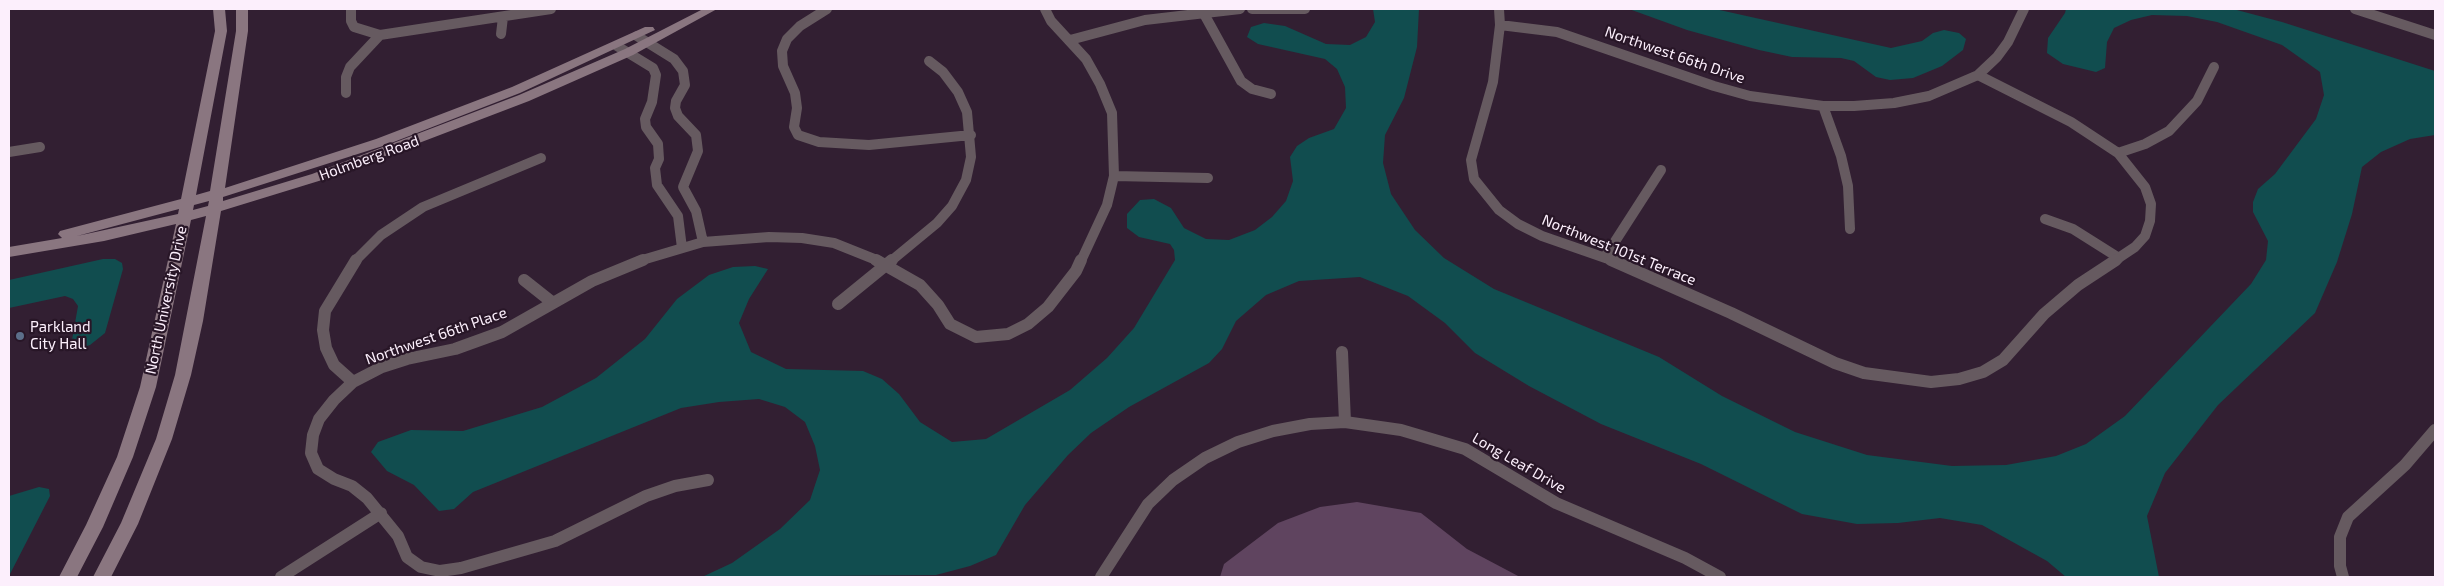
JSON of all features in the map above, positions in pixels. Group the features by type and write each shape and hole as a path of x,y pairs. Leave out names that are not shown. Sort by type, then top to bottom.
{"main road":[{"name":"North University Drive","path":"68,577 94,527 124,457 148,388 162,329 216,61 220,31 219,9"},
{"name":"North University Drive","path":"102,577 129,524 164,440 183,375 195,321 217,194 242,31 242,9"},
{"name":"Holmberg Road","path":"9,246 102,225 185,211 214,210 386,152 524,98 623,49 690,9"},
{"name":"Holmberg Road","path":"641,39 711,9"},
{"name":"Holmberg Road","path":"9,252 104,236 185,211 217,194 381,142 623,49"}],"street":[{"path":"351,9 351,21 354,27 380,34 551,9"},
{"path":"827,9 800,26 787,39 782,51 783,66 795,93 797,108 794,127 798,135 808,140 819,142 870,145 971,135"},
{"path":"1045,9 1051,21 1086,59 1096,76 1112,113 1114,176 1208,178"},
{"path":"1070,40 1145,20 1240,9"},
{"path":"1252,9 1305,9"},
{"name":"Northwest 101st Terrace","path":"1499,9 1500,25 1492,82 1471,160 1474,179 1484,194 1499,210 1518,224 1542,236 1605,257 1731,313 1834,363 1864,373 1900,379 1931,382 1959,380 1982,372 2003,360 2044,314 2078,285 2135,248 2145,236 2150,221 2151,204 2145,187 2118,153 2071,122 1978,75"},
{"path":"2019,9 2020,20"},
{"name":"Northwest 66th Drive","path":"1500,25 1557,32 1588,40 1714,86 1750,96 1822,106 1894,103 1930,96 1956,86 1978,75 1997,57 2008,42 2024,9"},
{"path":"2355,9 2435,35"},
{"path":"1203,12 1241,81 1252,89 1271,94"},
{"path":"501,34 503,17"},
{"path":"346,93 346,77 350,67 380,34"},
{"path":"641,39 674,59 683,71 685,84 676,101 675,108 678,116 696,135 698,151 683,187 696,211 703,242"},
{"path":"623,49 653,68 656,75 652,102 645,119 646,127 658,144 659,159 655,168 657,185 661,194 674,207 678,216 682,248"},
{"path":"838,304 937,224 952,206 966,180 971,156 971,135 967,112 958,92 943,72 929,61"},
{"path":"2118,153 2145,144 2169,131 2197,101 2214,67"},
{"path":"1822,106 1841,156 1848,186 1850,229"},
{"path":"9,152 40,147"},
{"path":"353,382 334,365 326,348 323,330 325,311 349,268 382,234 423,207 541,158"},
{"path":"1605,257 1661,170"},
{"name":"Northwest 66th Place","path":"708,480 675,486 646,496 555,541 461,568 440,571 420,567 408,557 398,536 381,512 352,486 334,479 318,469 311,453 313,435 319,419 334,400 353,382 382,367 455,348 502,332 624,266 703,242 769,237 802,238 834,243 887,264 920,285 938,305 950,324 976,337 1008,334 1028,324 1048,306 1076,271 1107,206 1114,176"},
{"path":"2045,219 2073,229 2119,258"},
{"path":"524,280 553,303"},
{"path":"1342,352 1345,422"},
{"name":"Long Leaf Drive","path":"1104,574 1128,532 1148,504 1173,480 1204,458 1238,442 1273,432 1310,424 1345,422 1401,430 1465,449 1556,503 1685,558 1720,577"},
{"path":"2343,577 2340,566 2340,537 2348,517 2404,465 2435,430"},
{"path":"280,577 381,512"}],"shaded area":[{"path":"1373,9 1419,9 1417,47 1404,98 1385,135 1383,163 1391,194 1415,230 1444,258 1494,289 1659,357 1722,396 1795,432 1867,455 1952,466 2006,465 2056,456 2086,444 2125,416 2251,284 2266,260 2268,241 2253,212 2253,202 2258,189 2275,174 2316,119 2324,95 2320,72 2282,45 2217,22 2187,16 2152,15 2131,20 2114,28 2107,42 2105,68 2096,72 2063,64 2047,53 2048,38 2066,9 2233,9 2282,22 2435,71 2435,135 2410,139 2381,152 2362,167 2352,214 2337,262 2315,313 2218,405 2165,473 2147,516 2159,577 2066,577 2047,561 1982,525 1940,518 1898,523 1857,524 1802,514 1701,464 1601,424 1529,386 1475,353 1445,323 1408,296 1360,277 1299,281 1266,295 1236,321 1222,349 1209,363 1129,407 1091,433 1068,455 1025,505 996,555 970,566 936,575 702,577 732,563 780,529 810,500 820,470 815,446 805,422 785,407 759,399 719,402 681,408 473,492 454,509 439,511 414,485 387,471 371,452 378,442 411,430 463,431 542,407 596,378 645,339 677,299 709,275 733,267 755,266 768,269 749,299 739,323 751,352 786,369 863,371 882,379 899,394 920,422 952,442 986,439 1070,390 1107,358 1134,328 1175,260 1174,250 1170,244 1139,237 1127,228 1127,214 1140,200 1154,199 1171,208 1184,228 1206,239 1229,240 1255,230 1272,217 1286,201 1293,181 1290,157 1297,146 1309,138 1334,129 1346,108 1345,87 1337,69 1325,59 1258,44 1247,37 1251,27 1264,23 1285,26 1326,44 1350,45 1366,37 1375,22"},
{"path":"1629,9 1715,9 1891,48 1922,41 1933,33 1944,30 1959,33 1966,39 1963,50 1942,66 1913,78 1890,80 1876,77 1854,61 1841,58 1792,57 1759,50 1687,30"},
{"path":"103,259 115,259 122,263 123,269 105,333 90,345 81,348 74,346 72,340 78,306 73,299 65,296 9,308 9,280"},
{"path":"39,487 49,489 50,496 9,576 9,496"},
{"path":"1357,502 1421,513 1467,549 1520,577 1220,577 1224,564 1278,523 1320,507"}],"place":[{"name":"Parkland City Hall","path":"20,336"}]}
